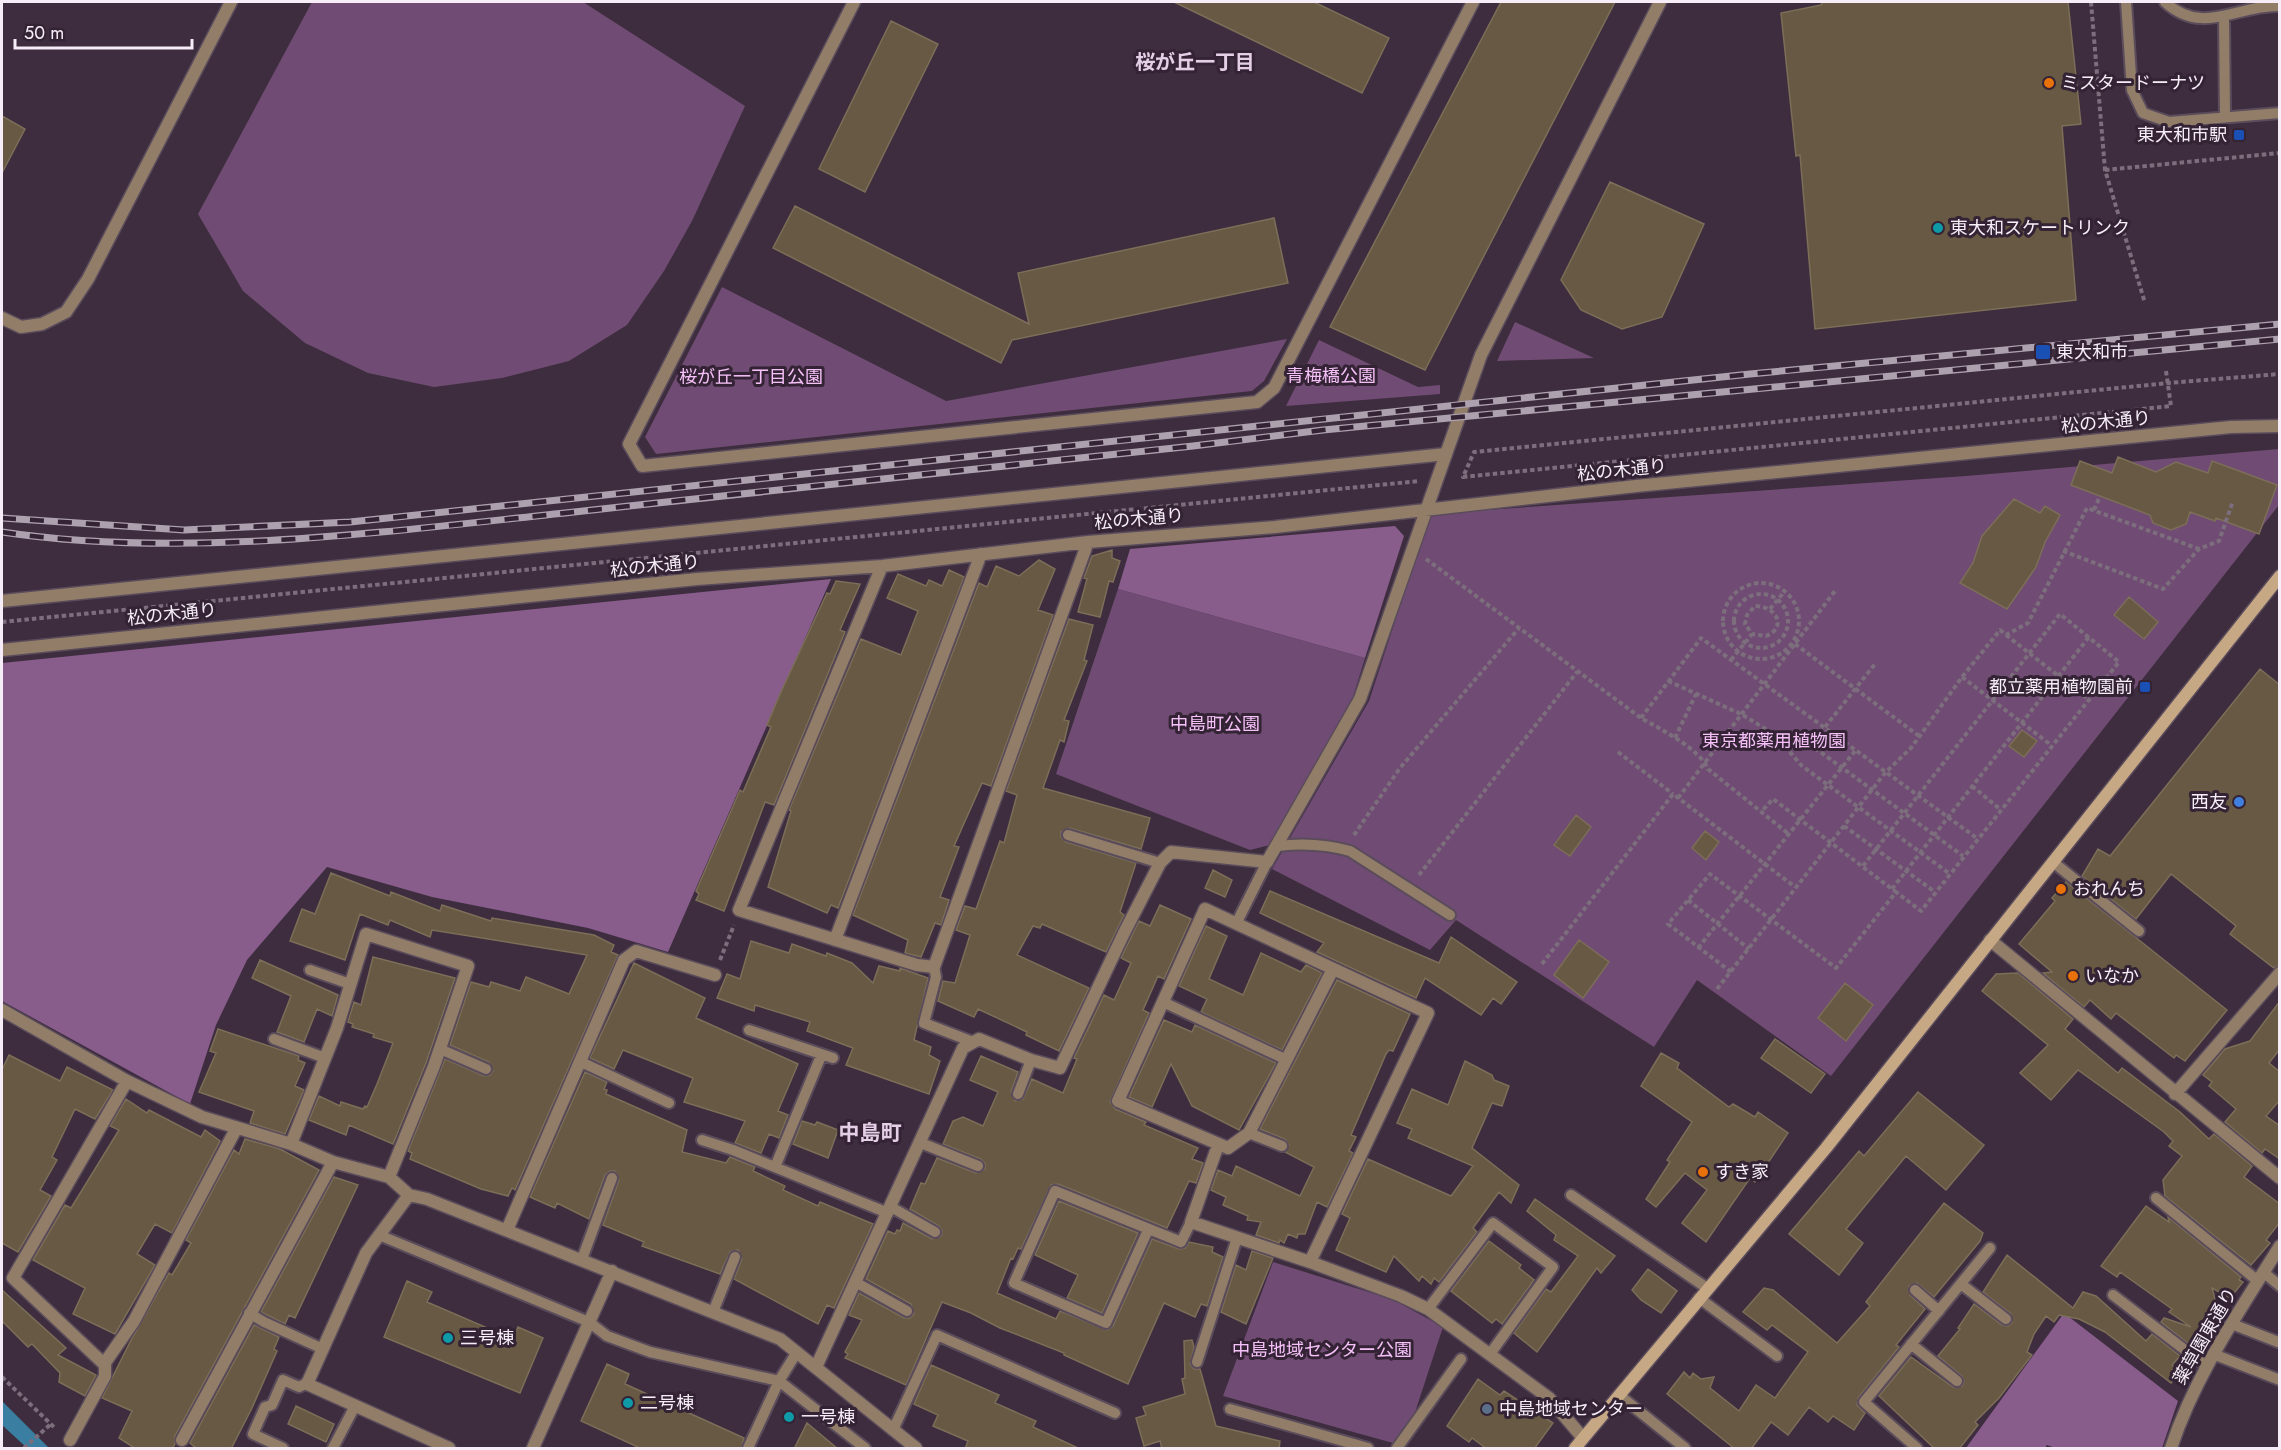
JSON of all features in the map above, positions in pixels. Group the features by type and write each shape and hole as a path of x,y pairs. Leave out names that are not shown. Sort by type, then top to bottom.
{"main road":[{"path":"1575,1449 1826,1148 2280,576"}],"street":[{"path":"2,318 21,327 42,324 66,312 88,279 231,2"},
{"path":"854,2 629,444 642,466 1257,402 1274,388 1473,2"},
{"path":"816,1367 857,1283 963,1048 979,1039 1031,1060 1060,1068 1160,863 1171,852 1267,862 1278,846 1360,699 1411,548 1481,355 1660,2"},
{"name":"松の木通り","path":"2,650 697,579 882,566 1089,542 1275,527 1402,514 1427,508 2231,427 2280,426"},
{"path":"2,601 1446,454"},
{"path":"882,566 740,910 917,965 934,967 1089,542"},
{"path":"836,940 981,554"},
{"path":"1310,1262 1428,1013 1205,909 1118,1101 1228,1148 1249,1133 1333,969"},
{"path":"291,1144 325,1058 366,934 468,966 440,1049 389,1177"},
{"path":"1990,940 2280,1178"},
{"path":"507,1230 624,960 636,951 715,975"},
{"path":"2175,1094 2280,973"},
{"path":"2,1010 127,1081 202,1117 291,1144 333,1162 389,1177 409,1195 427,1199 582,1259 780,1339 916,1449"},
{"path":"105,1364 13,1278 127,1081"},
{"path":"70,1440 105,1376 105,1364 134,1320 236,1129"},
{"path":"1218,1145 1191,1222 1310,1262 1428,1309 1549,1398 1583,1438"},
{"path":"181,1444 249,1313 333,1162"},
{"path":"409,1195 366,1253 307,1383 449,1449"},
{"name":"薬草園東通り","path":"2171,1449 2184,1409 2206,1366 2280,1246"},
{"path":"533,1449 612,1271"}],"lane":[{"path":"2126,2 2132,90 2144,112 2169,122 2280,113"},
{"path":"2164,2 2192,17 2224,17 2263,5 2280,6"},
{"path":"2224,17 2225,116"},
{"path":"1068,835 1160,863"},
{"path":"1278,846 1300,844 1331,846 1350,851 1450,915"},
{"path":"1236,924 1267,862"},
{"path":"2053,862 2139,931"},
{"path":"934,967 936,977 924,1023 973,1042"},
{"path":"310,970 350,984"},
{"path":"1163,1002 1287,1060"},
{"path":"749,1030 821,1056 833,1058"},
{"path":"274,1039 325,1058"},
{"path":"440,1049 486,1069"},
{"path":"775,1167 821,1056"},
{"path":"1018,1094 1031,1060"},
{"path":"581,1062 669,1103"},
{"path":"1249,1133 1282,1146"},
{"path":"702,1140 889,1210 935,1232"},
{"path":"921,1143 978,1166"},
{"path":"582,1259 612,1178"},
{"path":"1148,1230 1106,1323 1014,1283 1055,1191 1180,1242 1191,1222"},
{"path":"1571,1195 1703,1293 1777,1356"},
{"path":"2156,1198 2261,1277 2280,1286"},
{"path":"1428,1309 1493,1223 1553,1267 1490,1354"},
{"path":"379,1236 589,1322 607,1336 650,1352 779,1381 865,1449"},
{"path":"1197,1362 1237,1238"},
{"path":"1917,1449 1864,1402 1990,1248"},
{"path":"713,1312 735,1257"},
{"path":"857,1283 907,1311"},
{"path":"1961,1284 2006,1319"},
{"path":"1915,1290 1939,1311"},
{"path":"2113,1295 2206,1366"},
{"path":"249,1313 323,1348"},
{"path":"2232,1324 2277,1342"},
{"path":"893,1430 937,1335 1115,1413"},
{"path":"1911,1344 1957,1381"},
{"path":"748,1449 779,1381 797,1352"},
{"path":"2213,1354 2280,1380"},
{"path":"1397,1449 1461,1359"},
{"path":"283,1449 253,1434 265,1407 272,1405 283,1380 299,1387 307,1383"},
{"path":"1619,1395 1685,1449"},
{"path":"333,1449 355,1406"},
{"path":"1230,1409 1368,1449"}],"path":[{"path":"2091,2 2104,170 2145,303"},
{"path":"2104,170 2280,153"},
{"path":"2166,371 2168,383 2171,406 1463,477 1474,452 2168,383 2280,374"},
{"path":"2,622 1426,481"},
{"path":"2094,510 2100,496"},
{"path":"2063,551 2163,590 2199,549 2219,541 2233,501"},
{"path":"2006,635 2028,623 2087,508 2199,549"},
{"path":"1411,548 1577,672 1641,718 1675,738 1705,763 1708,769 1790,835"},
{"path":"1753,584 1773,585 1784,592 1799,613 1796,634 1790,644 1782,654 1768,657 1751,657 1738,651 1725,635 1722,623 1730,600 1742,589 1753,584"},
{"path":"1678,798 1835,591"},
{"path":"1770,609 1784,592"},
{"path":"1756,593 1778,600 1788,615 1782,638 1768,647 1745,643 1734,626 1735,613 1741,602 1756,593"},
{"path":"1755,606 1770,609 1776,616 1777,624 1774,631 1766,636 1752,634 1745,624 1748,612 1755,606"},
{"path":"1761,812 1773,799 1921,911 2119,662 2060,614 1863,866"},
{"path":"1350,851 1355,833 1400,768 1519,628"},
{"path":"1717,989 1885,772 1911,748 1962,677 2000,630 2088,699"},
{"path":"1731,660 1752,634"},
{"path":"1731,972 1668,924 1710,874 1836,968 1946,817 2089,637"},
{"path":"1641,718 1701,638 1978,839"},
{"path":"1795,644 1919,736"},
{"path":"1825,727 1875,664"},
{"path":"1411,889 1419,874 1577,672"},
{"path":"1962,677 2051,745"},
{"path":"1668,681 1741,714 1774,734 1802,766 1950,874"},
{"path":"1675,738 1696,694"},
{"path":"1815,748 1902,814 1963,856"},
{"path":"1698,948 1855,751"},
{"path":"1618,752 1795,887"},
{"path":"1972,786 2001,810"},
{"path":"1542,964 1673,794"},
{"path":"1844,826 1935,892"},
{"path":"1688,900 1749,949"},
{"path":"715,975 740,910"},
{"path":"2,1377 70,1440"},
{"path":"24,1449 51,1424"}],"green space":[{"path":"312,2 583,2 745,106 692,221 664,271 627,325 569,361 502,378 434,387 368,373 305,343 243,291 198,214"},
{"name":"桜が丘一丁目公園","path":"722,287 946,401 1287,339 1264,381 1252,391 656,454 645,437"},
{"path":"1515,322 1594,358 1497,361"},
{"name":"青梅橋公園","path":"1319,340 1418,387 1440,385 1440,394 1286,406"},
{"name":"東京都薬用植物園","path":"2279,449 2279,505 1831,1076 1697,980 1654,1047 1456,920 1430,950 1272,869 1369,701 1430,514 1966,476"},
{"name":"中島町公園","path":"1118,589 1365,658 1353,697 1270,845 1250,850 1056,774"},
{"name":"中島地域センター公園","path":"1273,1262 1394,1300 1443,1327 1404,1446 1223,1396"}],"shaded area":[{"path":"1395,526 1404,536 1365,658 1118,589 1130,549"},
{"path":"831,579 668,952 588,928 432,897 327,867 247,960 216,1025 190,1104 2,1001 2,663"},
{"path":"2064,1313 2178,1401 2162,1448 2055,1448 2047,1445 2045,1448 1966,1448"}],"water":[{"path":"2,1401 49,1448 27,1448 2,1425"}],"building":[{"path":"1174,2 1314,2 1389,38 1362,93"},
{"path":"1501,2 1615,2 1425,370 1330,327"},
{"path":"1823,2 2068,2 2081,124 2062,126 2076,300 1815,329 1800,155 1796,156 1781,13 1821,5"},
{"path":"891,21 938,44 865,192 819,169"},
{"path":"2,116 25,129 2,173"},
{"path":"1610,182 1704,224 1662,317 1622,329 1581,310 1561,280"},
{"path":"795,206 1029,324 1018,273 1274,218 1288,283 1012,340 1001,363 773,248"},
{"path":"2118,457 2156,472 2176,462 2208,473 2212,461 2277,485 2259,534 2216,518 2215,521 2190,512 2186,524 2171,530 2153,523 2150,515 2071,485 2080,461 2112,473"},
{"path":"2014,499 2040,513 2045,506 2060,515 2045,542 2036,567 2007,609 1960,583 1973,563 1982,536"},
{"path":"1112,550 1112,558 1120,561 1113,582 1109,581 1100,617 1078,612 1087,579 1084,578 1092,556"},
{"path":"1039,560 1055,569 1038,610 1053,615 991,786 982,783 954,846 959,847 940,897 949,900 941,925 935,923 921,957 905,953 908,940 853,915 979,583 987,587 996,566 1019,576"},
{"path":"949,570 964,577 838,908 831,905 827,913 768,887 791,811 789,810 861,639 901,655 918,611 887,598 898,574 926,586 929,580 942,586"},
{"path":"836,581 860,584 840,630 845,632 774,805 765,802 724,911 696,900 699,894 696,891 740,790 743,792 771,727 767,725 780,694 827,593 830,594"},
{"path":"2129,597 2158,622 2144,639 2114,615"},
{"path":"1069,619 1093,625 1084,660 1087,661 1064,720 1069,721 1064,742 1060,740 1043,788 1150,818 1141,849 1070,828 1061,832 1061,837 1066,842 1136,863 1120,912 1124,915 1106,952 1042,924 1040,928 1033,926 1017,955 1089,988 1059,1051 1026,1035 1027,1032 978,1009 974,1017 938,1001 943,981 955,983 970,935 956,930 965,906 976,909 1000,841 1004,843 1017,795 1006,791"},
{"path":"2260,669 2280,685 2280,965 2274,968 2230,934 2236,926 2171,874 2136,919 2082,876 2098,849 2110,856"},
{"path":"2022,730 2037,741 2024,757 2009,746"},
{"path":"1576,815 1591,827 1570,856 1554,845"},
{"path":"1705,831 1719,842 1706,860 1692,848"},
{"path":"1213,870 1232,880 1225,897 1205,888"},
{"path":"331,873 390,896 391,892 440,911 442,905 491,921 492,918 594,935 614,945 611,952 618,955 515,1190 512,1188 508,1196 481,1189 410,1159 412,1153 408,1151 445,1059 484,1076 490,1075 493,1071 489,1062 450,1045 471,982 489,987 491,982 520,991 526,977 569,994 587,955 432,930 430,937 390,920 388,925 360,914 345,960 290,941 302,909 315,914"},
{"path":"2066,882 2227,1010 2185,1061 2176,1055 2174,1058 2116,1013 2111,1019 2090,1000 2084,1007 2043,973 2052,972 2019,944 2055,901 2052,898"},
{"path":"1270,891 1439,963 1451,937 1517,982 1501,1004 1493,998 1481,1015 1425,978 1416,998 1317,952 1324,943 1260,913"},
{"path":"1160,905 1191,919 1164,979 1158,976 1143,1010 1149,1013 1110,1102 1115,1109 1146,1122 1144,1125 1198,1148 1192,1159 1203,1163 1196,1183 1189,1181 1167,1228 1058,1184 1051,1185 1021,1249 1018,1248 1013,1259 1011,1258 997,1293 1056,1319 1060,1311 1107,1330 1113,1326 1152,1239 1179,1249 1185,1248 1189,1242 1213,1247 1212,1252 1223,1257 1207,1306 1201,1304 1195,1317 1164,1303 1128,1384 1064,1353 942,1302 906,1385 845,1358 848,1354 845,1352 862,1320 849,1315 859,1293 904,1318 910,1318 914,1314 911,1304 866,1279 888,1231 895,1234 897,1230 900,1231 903,1223 932,1239 941,1236 942,1231 939,1226 910,1209 921,1183 925,1184 937,1158 976,1173 985,1169 985,1164 981,1159 943,1144 953,1121 963,1117 983,1126 998,1092 970,1080 981,1056 1018,1072 1011,1092 1015,1101 1023,1099 1032,1079 1063,1093 1077,1059 1074,1058 1104,995 1114,1000 1131,963 1121,958 1139,921 1150,926"},
{"path":"1206,926 1227,936 1209,979 1243,995 1261,953 1301,972 1306,965 1322,973 1282,1050 1201,1012 1207,999 1179,986"},
{"path":"1579,940 1609,962 1583,998 1554,975"},
{"path":"751,941 789,953 792,944 826,956 827,953 852,963 873,983 879,966 900,971 900,968 928,978 914,1040 931,1047 929,1055 940,1061 929,1094 846,1065 853,1048 807,1031 810,1022 755,1005 754,1011 717,998 727,974 740,979"},
{"path":"373,957 455,978 426,1063 393,1144 349,1125 346,1135 309,1120 319,1096 340,1106 341,1102 363,1109 367,1107 377,1084 393,1043 373,1037 374,1034 352,1027 353,1024 348,1022 354,1002 361,1005"},
{"path":"260,960 338,995 332,1016 317,1009 304,1042 277,1032 291,996 252,978"},
{"path":"634,963 705,998 696,1018 798,1064 778,1111 788,1115 779,1138 769,1134 761,1153 735,1143 745,1121 684,1102 693,1078 623,1050 614,1069 590,1058"},
{"path":"2018,973 2073,1019 2065,1029 2118,1073 2122,1068 2180,1112 2209,1139 2214,1134 2252,1166 2244,1177 2280,1204 2280,1222 2266,1240 2270,1243 2251,1265 2165,1196 2163,1180 2182,1156 2169,1146 2173,1141 2164,1132 2078,1070 2051,1100 2020,1073 2048,1045 1982,991 1996,974"},
{"path":"1337,980 1410,1014 1393,1051 1389,1050 1386,1054 1351,1135 1356,1137 1349,1151 1353,1153 1327,1207 1317,1202 1305,1234 1298,1234 1297,1238 1288,1234 1284,1243 1280,1240 1279,1243 1256,1235 1261,1222 1247,1220 1248,1216 1223,1205 1226,1197 1211,1190 1218,1170 1232,1176 1236,1166 1300,1196 1314,1167 1285,1152 1289,1145 1285,1139 1260,1129"},
{"path":"1845,983 1873,1005 1846,1041 1818,1018"},
{"path":"2280,1001 2280,1049 2269,1063 2280,1072 2280,1100 2266,1116 2280,1126 2280,1159 2265,1149 2262,1153 2225,1122 2236,1109 2209,1086 2212,1082 2203,1075 2225,1049 2250,1041"},
{"path":"1164,1020 1192,1032 1195,1025 1276,1063 1239,1130 1192,1106 1171,1064 1152,1107 1129,1097"},
{"path":"218,1029 299,1056 298,1060 305,1063 295,1086 304,1090 285,1134 250,1123 254,1111 199,1092 216,1053 210,1051"},
{"path":"1775,1039 1825,1074 1811,1093 1761,1058"},
{"path":"1661,1053 1679,1063 1677,1068 1729,1107 1733,1104 1755,1117 1758,1112 1788,1133 1755,1182 1750,1178 1706,1242 1682,1223 1707,1190 1685,1173 1656,1207 1646,1199 1670,1162 1667,1160 1692,1122 1641,1086"},
{"path":"9,1055 60,1081 67,1067 113,1090 95,1119 75,1109 52,1157 57,1160 40,1190 51,1196 18,1252 2,1243 2,1070"},
{"path":"1465,1061 1492,1075 1494,1080 1509,1086 1502,1106 1492,1103 1472,1148 1519,1185 1511,1203 1499,1192 1473,1228 1477,1232 1439,1282 1434,1278 1431,1284 1422,1276 1419,1281 1394,1256 1386,1272 1336,1250 1350,1218 1342,1214 1368,1159 1451,1196 1473,1166 1408,1138 1412,1129 1397,1123 1412,1089 1448,1105"},
{"path":"585,1072 607,1082 604,1089 607,1090 606,1094 687,1130 682,1152 726,1163 730,1157 755,1167 753,1171 785,1186 783,1190 818,1206 820,1202 873,1224 834,1308 827,1305 818,1324 734,1279 742,1259 738,1250 730,1252 720,1274 642,1246 644,1242 603,1225 619,1180 615,1171 610,1171 605,1175 589,1219 557,1203 555,1208 530,1197"},
{"path":"1918,1092 1984,1145 1946,1190 1906,1156 1846,1229 1863,1243 1839,1275 1789,1234 1859,1151 1864,1156"},
{"path":"126,1099 147,1113 149,1110 201,1137 205,1130 220,1141 172,1233 155,1224 137,1254 155,1265 115,1334 73,1314 85,1288 33,1260 65,1205 71,1208 119,1130 110,1126"},
{"path":"802,1121 815,1125 817,1122 838,1130 828,1158 793,1144"},
{"path":"245,1139 280,1149 319,1170 175,1436 172,1449 136,1449 119,1438 132,1411 102,1398 169,1273 172,1275 191,1243 186,1240 234,1150 239,1154"},
{"path":"334,1177 358,1185 295,1318 289,1315 285,1324 261,1312"},
{"path":"1535,1199 1615,1256 1601,1273 1597,1268 1537,1352 1514,1333 1546,1289 1551,1292 1578,1256 1554,1240 1556,1235 1527,1211"},
{"path":"1059,1201 1138,1233 1102,1313 1067,1298 1078,1275 1035,1255"},
{"path":"1944,1203 1983,1233 1980,1241 1934,1297 1917,1283 1909,1286 1910,1295 1925,1309 1896,1345 1899,1347 1858,1398 1857,1405 1865,1413 1854,1430 1833,1416 1828,1422 1809,1407 1788,1435 1771,1422 1751,1449 1735,1449 1667,1394 1684,1372 1690,1378 1693,1373 1701,1379 1714,1377 1710,1388 1739,1411 1756,1385 1775,1398 1808,1352 1772,1325 1767,1330 1743,1312 1764,1288 1773,1290 1837,1343 1870,1306 1866,1302"},
{"path":"2146,1206 2169,1222 2168,1217 2241,1277 2239,1280 2243,1282 2230,1298 2212,1288 2221,1321 2207,1337 2201,1332 2190,1345 2161,1322 2164,1318 2191,1327 2169,1312 2172,1309 2120,1272 2117,1277 2101,1266"},
{"path":"1489,1241 1521,1265 1519,1268 1534,1280 1502,1324 1496,1319 1492,1323 1451,1291"},
{"path":"1252,1251 1273,1258 1246,1324 1221,1312 1236,1265 1246,1270"},
{"path":"2007,1255 2073,1308 2083,1292 2096,1296 2146,1341 2152,1334 2180,1356 2172,1365 2180,1373 2171,1383 2105,1332 2079,1319 2059,1315 2054,1322 2046,1316 2034,1334 2027,1352 2032,1355 1999,1398 1975,1422 1978,1425 1959,1449 1935,1449 1879,1396 1911,1357 1953,1387 1962,1386 1964,1382 1962,1376 1938,1356 1960,1329 1958,1328 1974,1304 2002,1325 2008,1326 2012,1323 2011,1314 1983,1292"},
{"path":"1648,1269 1677,1291 1661,1313 1641,1300 1632,1290"},
{"name":"三号棟","path":"407,1281 432,1292 427,1302 513,1339 518,1327 543,1338 520,1393 384,1337"},
{"path":"2,1290 66,1348 58,1355 96,1375 85,1396 59,1382 60,1373 32,1344 28,1347 2,1321"},
{"path":"254,1325 279,1337 274,1349 277,1351 252,1408 231,1449 197,1449 190,1443"},
{"path":"1192,1340 1194,1347 1190,1364 1194,1369 1200,1369 1216,1426 1280,1441 1279,1449 1162,1449 1160,1441 1144,1446 1136,1418 1146,1415 1143,1407 1185,1394 1182,1379 1185,1378 1184,1341"},
{"name":"二号棟","path":"607,1364 629,1374 625,1384 744,1438 741,1449 642,1449 581,1421"},
{"path":"931,1365 999,1395 995,1403 1036,1421 1033,1427 1080,1449 965,1449 968,1441 933,1426 938,1415 914,1404"},
{"name":"中島地域センター","path":"1478,1379 1500,1395 1504,1391 1553,1423 1534,1449 1487,1449 1472,1438 1469,1442 1447,1426"},
{"path":"296,1406 334,1424 326,1442 288,1424"},
{"path":"807,1423 838,1449 794,1449"}],"railway":[{"path":"2,518 184,530 350,522 1750,374 2280,324"},
{"path":"2,532 71,540 141,543 212,543 355,534 1193,446 1323,430 2280,339"}],"place":[{"name":"ミスタードーナツ","path":"2049,83"},
{"name":"東大和市駅","path":"2239,135"},
{"name":"東大和スケートリンク","path":"1938,228"},
{"name":"東大和市","path":"2043,352"},
{"name":"都立薬用植物園前","path":"2145,687"},
{"name":"西友","path":"2239,802"},
{"name":"おれんち","path":"2061,889"},
{"name":"いなか","path":"2073,976"},
{"name":"すき家","path":"1703,1172"},
{"name":"三号棟","path":"448,1338"},
{"name":"二号棟","path":"628,1403"},
{"name":"中島地域センター","path":"1487,1409"},
{"name":"一号棟","path":"789,1417"}],"district":[{"name":"桜が丘一丁目","path":"1195,62"},
{"name":"中島町","path":"870,1133"}]}
